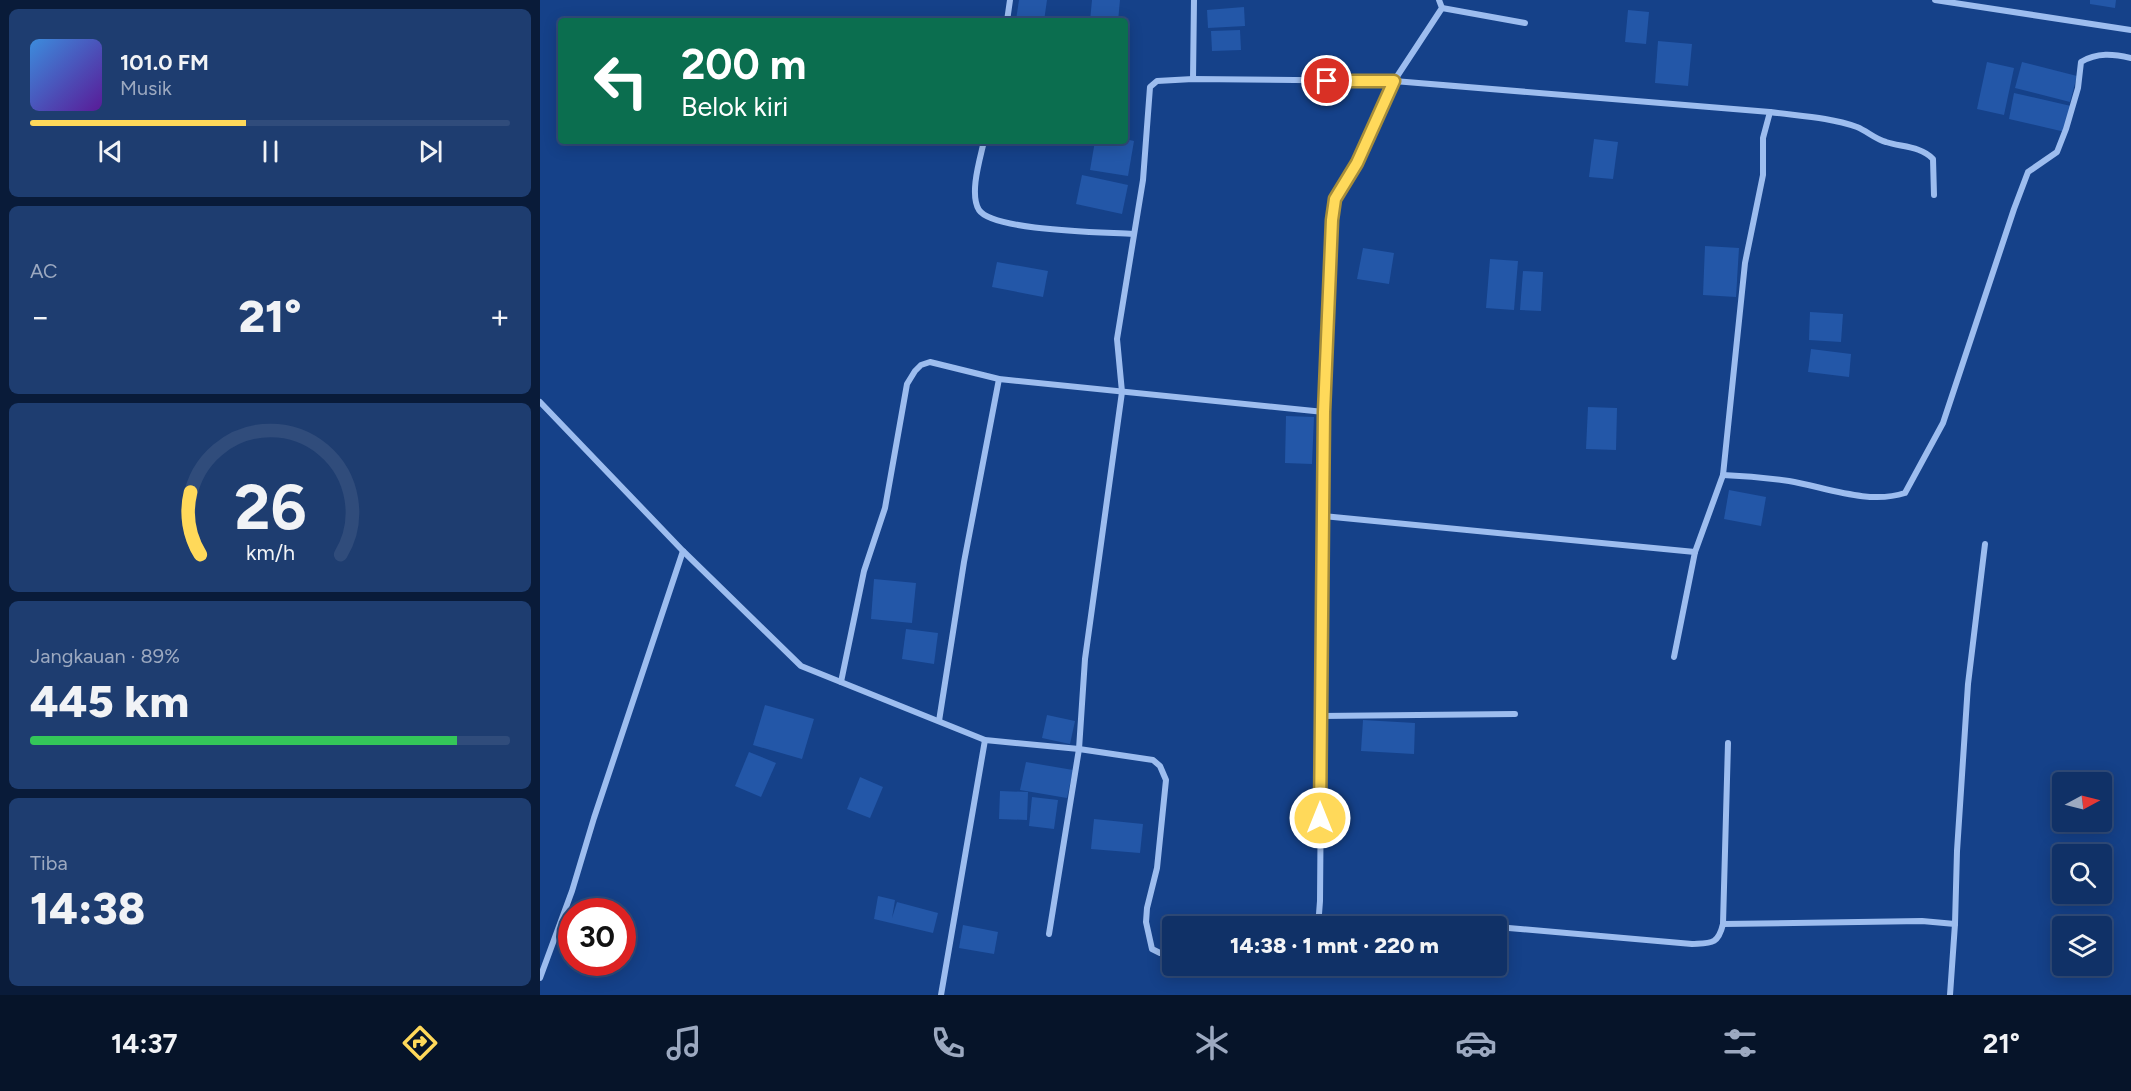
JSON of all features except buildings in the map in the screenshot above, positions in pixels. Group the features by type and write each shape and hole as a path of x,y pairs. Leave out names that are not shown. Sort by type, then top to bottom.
{"street":[{"path":"1007,18 1010,0"},
{"path":"1193,79 1194,0"},
{"path":"1439,0 1442,8"},
{"path":"1935,0 2131,30"},
{"path":"1442,8 1525,23"},
{"path":"1318,916 1324,412 1328,295 1335,199 1357,163 1394,81 1442,8"},
{"path":"1723,475 1790,482 1864,496 1905,493 1943,423 2028,172 2057,152 2078,88 2081,62 2089,57 2113,54 2131,58"},
{"path":"1049,934 1079,749 1085,659 1122,392 1117,339 1143,180 1150,87 1157,81 1193,79 1394,81 1770,112 1843,123 1859,128 1870,136 1887,143 1928,154 1933,159 1934,195"},
{"path":"1674,657 1695,552 1723,475 1745,263 1763,175 1763,138 1770,112"},
{"path":"983,144 975,197 978,209 987,218 1025,226 1133,234"},
{"path":"841,682 864,571 885,508 907,384 921,365 930,362 999,379 1324,412"},
{"path":"939,721 964,562 999,379"},
{"path":"540,402 683,551 801,666 985,740 1079,749 1153,760 1160,766 1166,780 1157,868 1147,908 1146,922 1152,949 1162,951"},
{"path":"1323,516 1695,552"},
{"path":"1950,995 1968,684 1985,544"},
{"path":"540,978 572,891 683,551"},
{"path":"1321,716 1515,714"},
{"path":"942,995 985,740"},
{"path":"1507,928 1692,944 1712,943 1720,936 1723,924 1728,743"},
{"path":"1723,924 1922,921 1955,924"}],"route":[{"path":"1320,818 1324,412 1332,220 1335,199 1357,163 1394,81 1327,81"}]}
